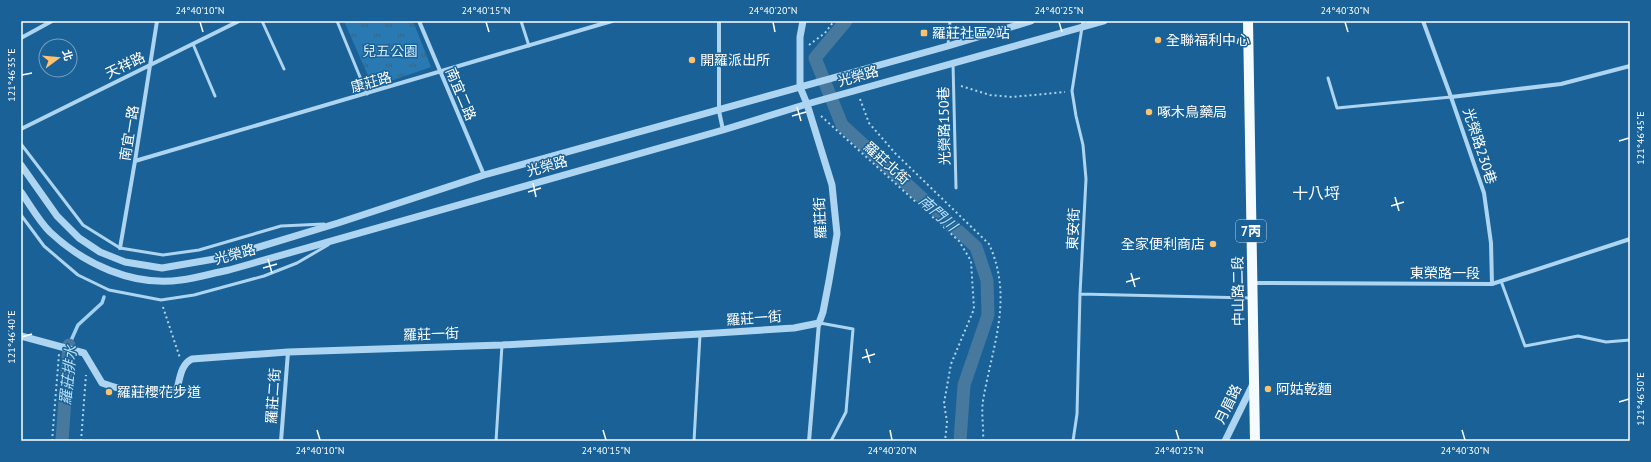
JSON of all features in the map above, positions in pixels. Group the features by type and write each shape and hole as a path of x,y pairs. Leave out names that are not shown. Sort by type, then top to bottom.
{"main road":[{"name":"中山路二段","path":"1248,21 1255,441"}],"street":[{"path":"21,38 52,21"},
{"name":"南宜一路","path":"120,248 157,21"},
{"name":"天祥路","path":"21,129 239,21"},
{"name":"南宜二路","path":"419,21 484,175"},
{"name":"康莊路","path":"135,161 440,73 612,21"},
{"path":"719,21 719,111 724,130"},
{"name":"羅莊街","path":"803,21 800,37 800,87 807,104 832,185 837,234 828,289 819,323 809,441"},
{"name":"光榮路","path":"21,165 57,216 79,238 100,252 125,262 162,268 226,256 338,223 484,175 719,111 1031,21"},
{"name":"光榮路","path":"21,192 49,230 68,247 98,266 146,280 180,280 208,274 341,238 724,130 807,104 953,63 1083,24 1104,21"},
{"name":"光榮路230巷","path":"1423,21 1452,97 1484,193 1491,243 1492,284"},
{"path":"1452,97 1562,84 1630,66"},
{"name":"東榮路一段","path":"1252,283 1492,284 1630,238"},
{"name":"羅莊一街","path":"183,366 186,361 192,358 288,352 502,345 700,334 794,328 819,323"},
{"path":"21,336 59,346 86,356 102,383 138,394 163,393 177,389 183,366"},
{"name":"羅莊二街","path":"281,441 288,352"},
{"name":"月眉路","path":"1225,441 1255,379"}],"lane":[{"path":"262,21 284,69"},
{"path":"336,21 367,94"},
{"path":"521,21 529,46"},
{"path":"948,46 950,21"},
{"name":"東安街","path":"1073,441 1077,414 1080,294 1086,179 1083,145 1072,91 1083,24"},
{"path":"193,44 216,96"},
{"name":"光榮路150巷","path":"953,63 956,188"},
{"path":"1328,78 1337,108 1452,97"},
{"path":"21,144 83,225 120,248 163,254 199,250 281,226 338,223"},
{"path":"21,215 44,246 78,275 109,290 161,300 194,295 264,276 297,263 341,238"},
{"path":"1501,281 1525,346 1578,336 1606,342 1630,340"},
{"path":"1080,294 1252,298"},
{"path":"819,323 853,329 846,412 831,441"},
{"path":"694,441 700,334"},
{"path":"496,441 502,345"}],"path":[{"path":"800,53 825,33 834,21"},
{"path":"954,83 990,95 1012,97 1072,91"},
{"path":"857,90 869,123 895,153 989,244 996,259 1000,301 1000,323 983,403 983,441"},
{"name":"羅莊北街","path":"807,104 959,241 971,261 974,309 951,364 944,403 947,422 945,441"},
{"path":"161,300 183,366"},
{"path":"52,441 59,346"},
{"path":"81,441 86,356"}],"green space":[{"name":"兒五公園","path":"344,21 413,21 431,67 373,87"}],"waterway":[{"name":"南門川","path":"846,21 815,58 842,125 976,247 987,280 988,315 964,385 960,441"},
{"name":"羅莊排水","path":"69,345 78,325 102,303 104,297"},
{"name":"羅莊排水","path":"62,441 69,345"}],"place":[{"name":"羅莊社區2站","path":"924,33"},
{"name":"全聯福利中心","path":"1158,40"},
{"name":"開羅派出所","path":"692,60"},
{"name":"啄木鳥藥局","path":"1149,112"},
{"name":"全家便利商店","path":"1213,244"},
{"name":"阿姑乾麵","path":"1268,389"},
{"name":"羅莊櫻花步道","path":"109,392"}],"district":[{"name":"十八埒","path":"1316,193"}]}
